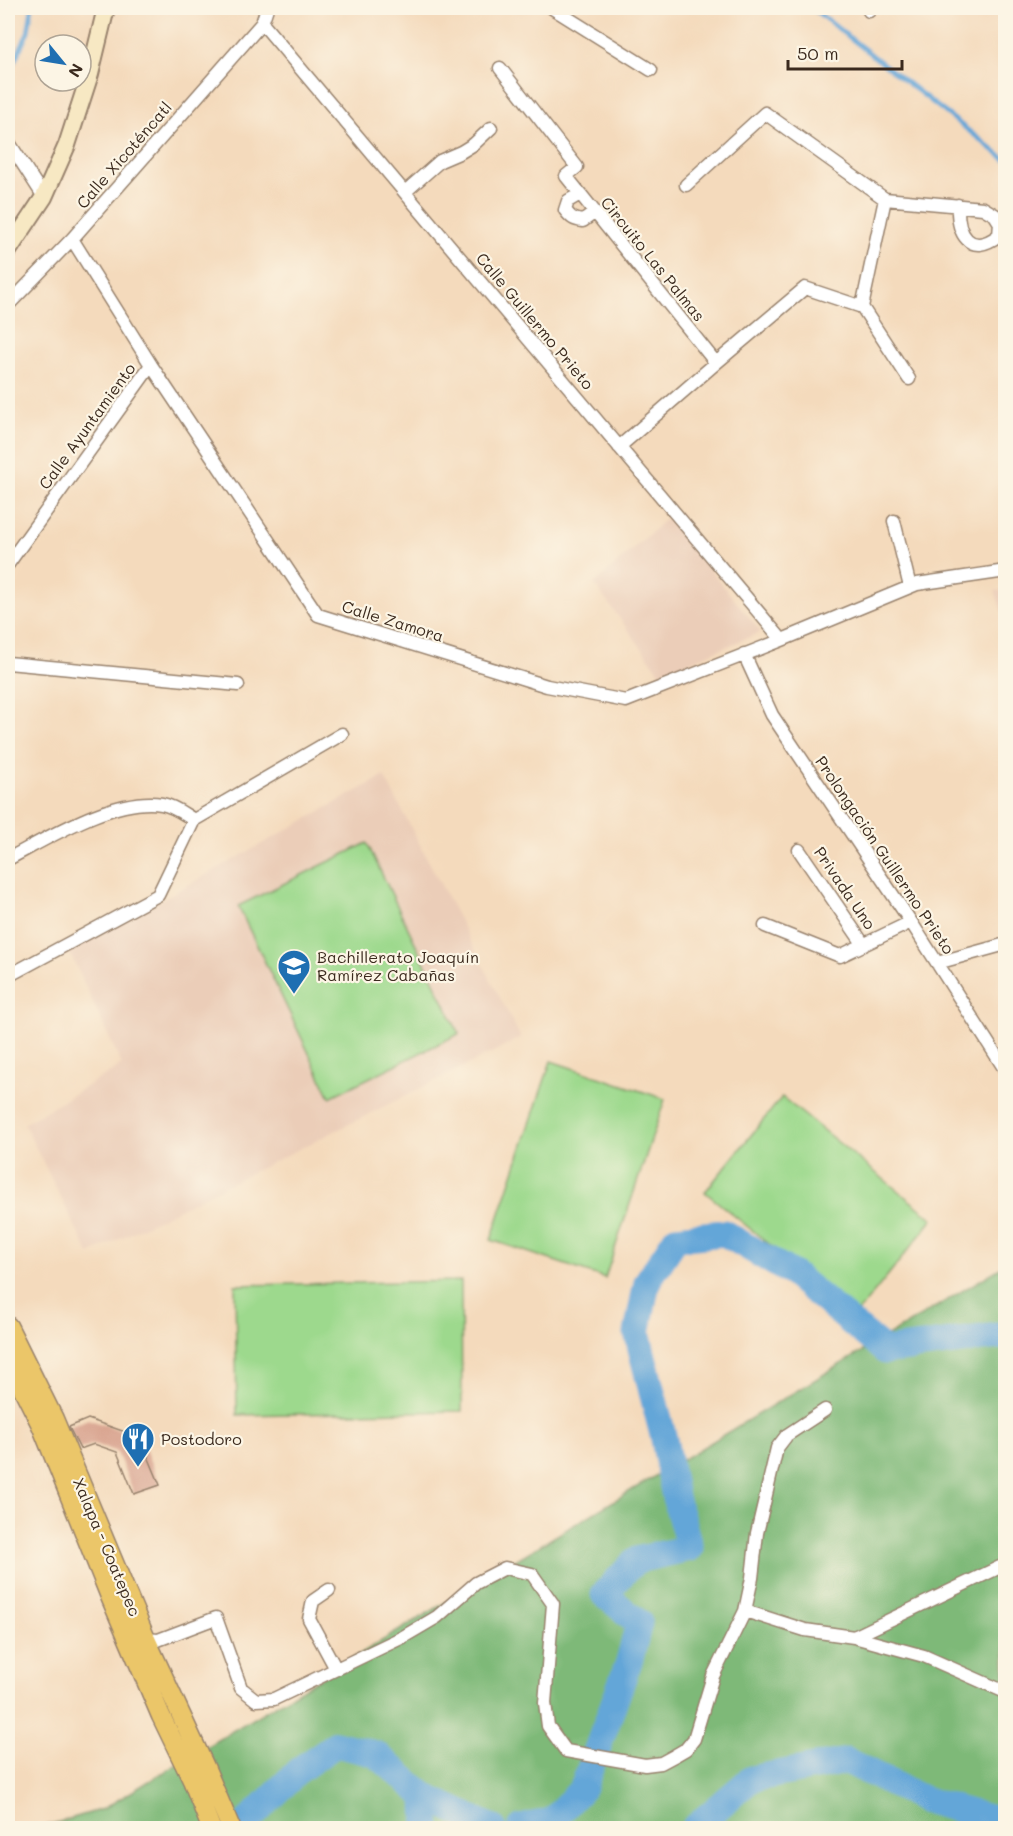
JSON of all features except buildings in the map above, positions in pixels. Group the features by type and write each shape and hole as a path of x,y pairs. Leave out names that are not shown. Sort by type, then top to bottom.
{"main road":[{"path":"8,251 44,197 67,145 90,75 106,8"},
{"name":"Xalapa - Coatepec","path":"8,1326 54,1419 146,1639 199,1774"},
{"name":"Xalapa - Coatepec","path":"8,1359 41,1425 161,1716 199,1774"},
{"path":"199,1774 211,1828"},
{"path":"199,1774 231,1828"}],"street":[{"path":"262,23 267,8"},
{"path":"552,8 651,70"},
{"name":"Calle Guillermo Prieto","path":"262,23 782,640"},
{"name":"Calle Xicoténcatl","path":"8,305 72,239 262,23"},
{"name":"Circuito Las Palmas","path":"500,68 576,167 566,176 716,363"},
{"path":"686,185 765,113 885,199 958,204"},
{"path":"405,192 440,161 474,144 490,128"},
{"path":"8,141 44,197"},
{"path":"580,194 568,201 565,210 574,219 583,221 594,213"},
{"path":"862,307 885,199"},
{"name":"Calle Zamora","path":"72,239 151,365 318,615 547,686 627,701 917,584 1005,571"},
{"path":"619,447 805,288 862,307 909,378"},
{"name":"Calle Ayuntamiento","path":"8,564 151,365"},
{"path":"894,520 910,587"},
{"name":"Prolongación Guillermo Prieto","path":"744,654 772,715 911,922 1005,1071"},
{"path":"8,663 238,685"},
{"path":"8,976 158,895 194,820 342,734"},
{"path":"8,859 88,818 112,809 143,803 161,803 194,820"},
{"name":"Privada Uno","path":"799,850 864,945"},
{"path":"765,926 840,956 911,922"},
{"path":"937,963 1005,944"},
{"path":"146,1639 158,1640 216,1618 241,1688 256,1700 274,1699 403,1637 437,1617 476,1583 505,1568 532,1574 553,1604 545,1703 548,1726 567,1750 645,1765 661,1763 686,1749 694,1739 713,1676 745,1611 752,1578 757,1533 777,1448 787,1435 825,1410"},
{"path":"854,1637 1000,1567"},
{"path":"329,1590 313,1601 309,1619 336,1669"},
{"path":"745,1611 805,1630 854,1637 924,1656 1003,1691"}],"shaded area":[{"path":"667,518 761,632 661,674 594,584"},
{"path":"1006,590 1005,620 995,591"},
{"name":"Bachillerato Joaquín Ramírez Cabañas","path":"384,776 521,1038 89,1254 24,1124 122,1065 69,951"}],"green space":[{"path":"367,843 459,1034 330,1097 238,906"},
{"path":"551,1061 665,1099 605,1278 491,1240"},
{"path":"782,1097 933,1219 856,1315 705,1192"},
{"path":"1005,1265 1005,1828 39,1828 103,1809"},
{"path":"461,1281 462,1411 237,1415 235,1285"}],"waterway":[{"path":"9,73 28,32 32,8"},
{"path":"812,8 1006,160"},
{"path":"521,1828 552,1821 583,1788 630,1659 639,1623 604,1594 636,1560 690,1548 675,1497 664,1439 637,1333 647,1282 676,1238 724,1233 793,1274 885,1351 1006,1335"},
{"path":"241,1828 299,1770 336,1744 376,1754 426,1797 427,1828"},
{"path":"694,1828 751,1779 847,1761 925,1800 1006,1823"},
{"path":"426,1797 493,1828"}],"place":[{"name":"Bachillerato Joaquín Ramírez Cabañas","path":"294,995"},
{"name":"Postodoro","path":"138,1468"}]}
